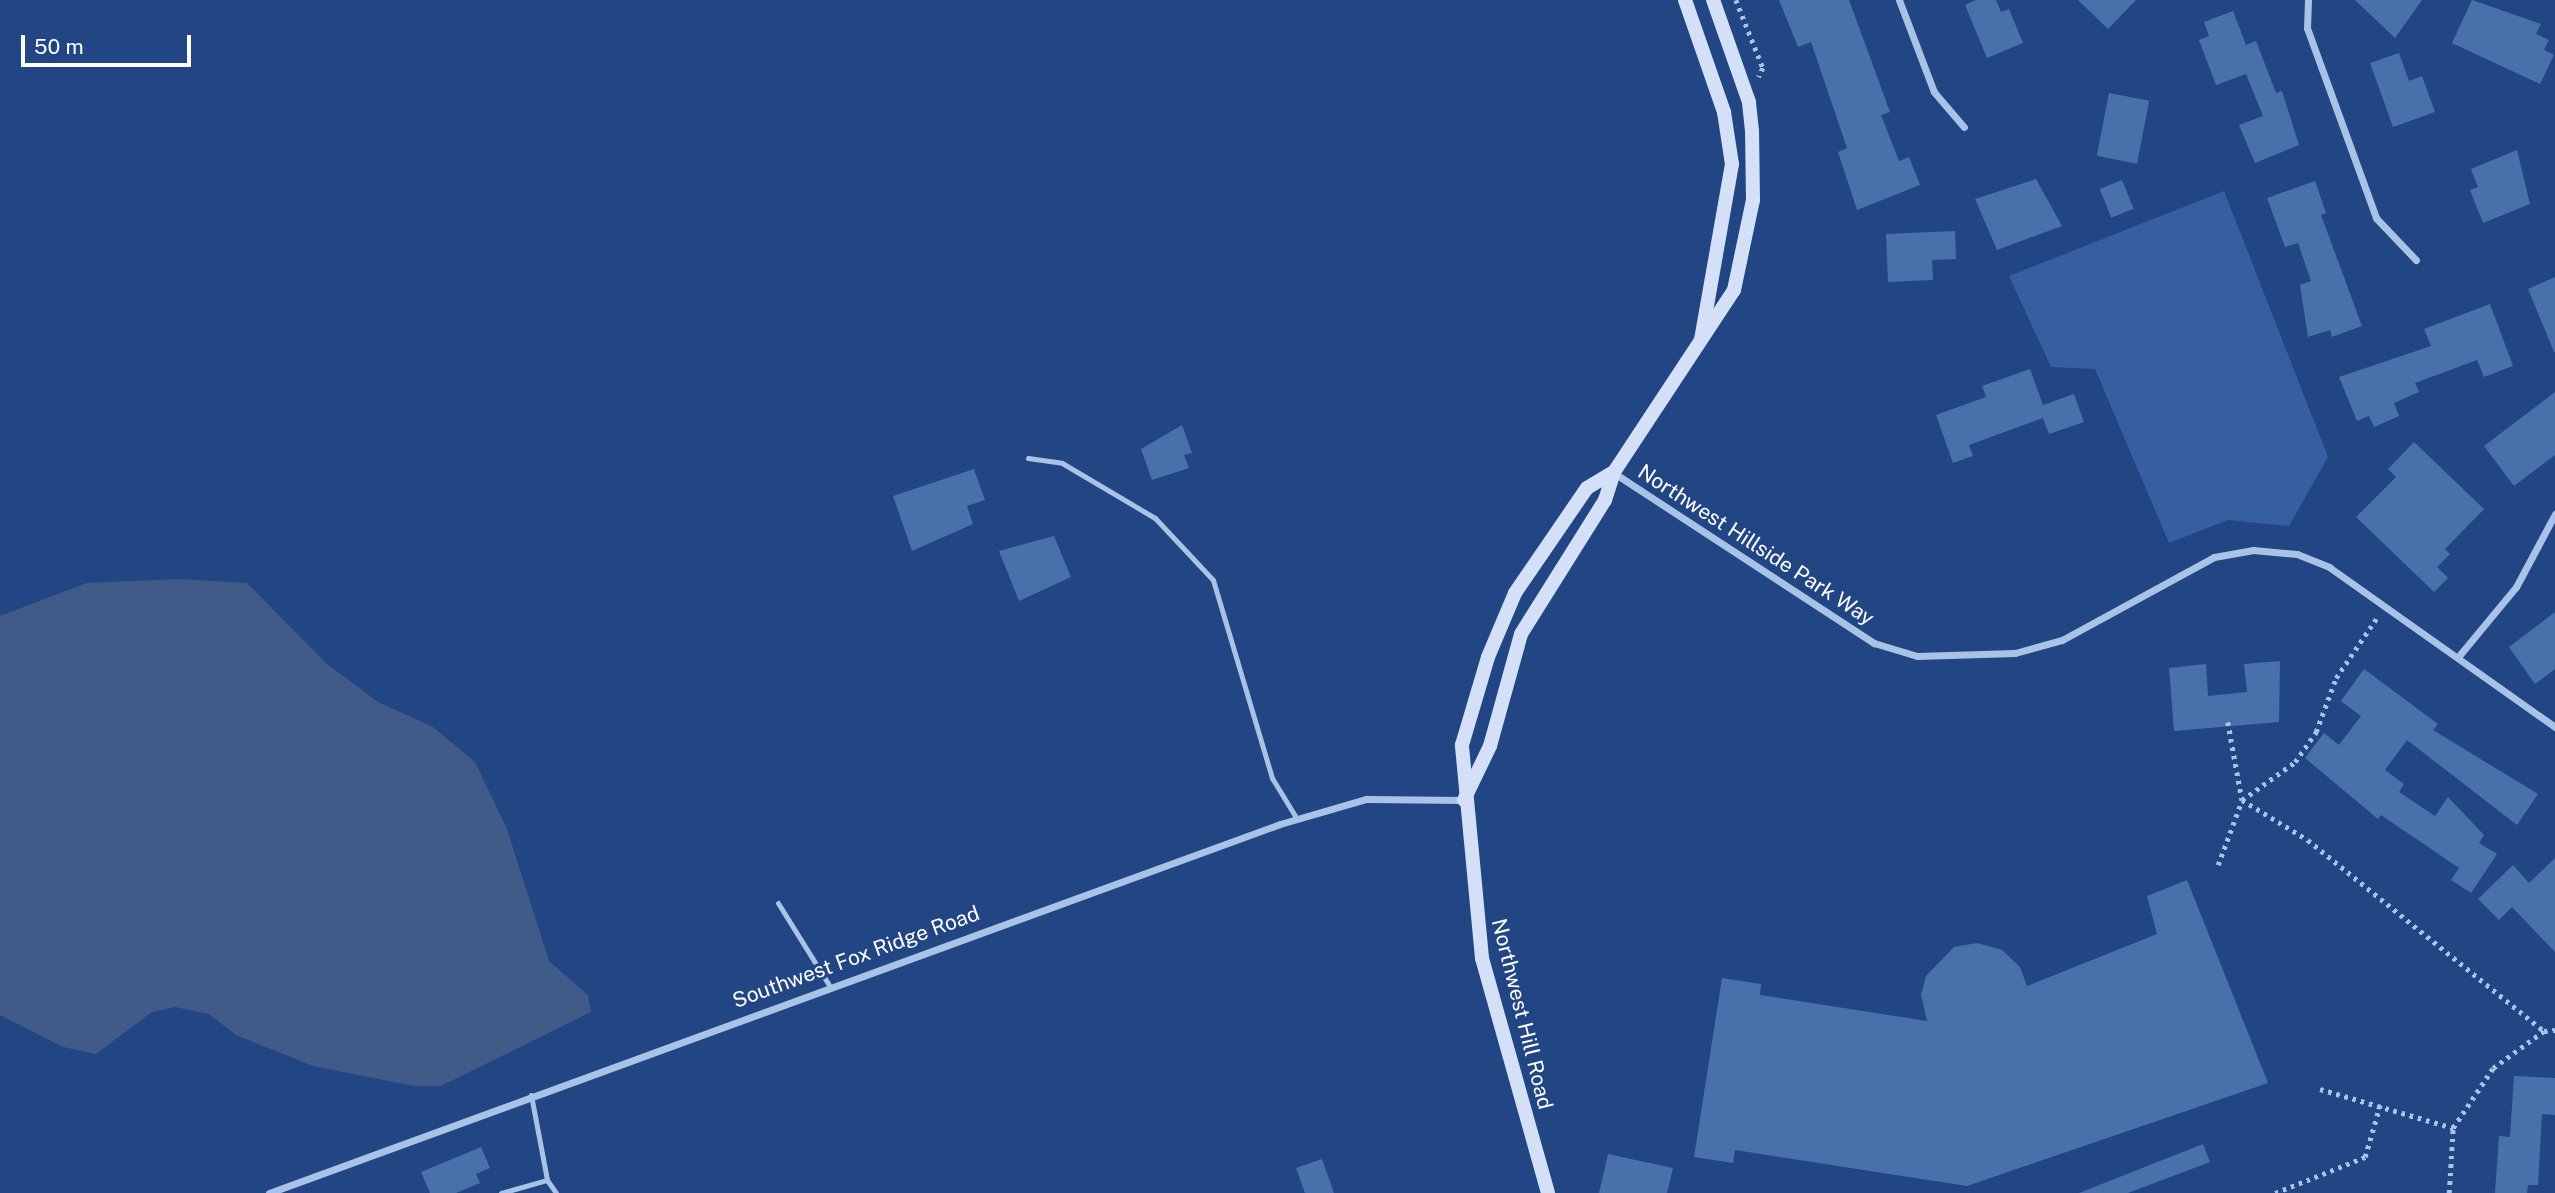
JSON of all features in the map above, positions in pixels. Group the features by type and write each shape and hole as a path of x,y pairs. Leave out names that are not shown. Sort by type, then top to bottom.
{"main road":[{"name":"Northwest Hill Road","path":"1685,0 1724,112 1732,164 1725,233 1697,354"},
{"name":"Northwest Hill Road","path":"1464,800 1490,746 1521,634 1605,500 1614,472 1697,354 1734,290 1753,200 1749,102 1713,0"},
{"name":"Northwest Hill Road","path":"1548,1193 1482,958 1464,800 1462,745 1500,627 1551,535 1587,488 1614,472"}],"street":[{"path":"1899,0 1934,92 1964,127"},
{"path":"2308,0 2307,28 2376,218 2416,260"},
{"name":"Northwest Hillside Park Way","path":"1614,472 1874,643 1917,656 2015,653 2062,640 2167,578 2214,557 2253,550 2311,560 2385,606 2555,727"},
{"path":"2458,657 2516,587 2555,514"},
{"name":"Southwest Fox Ridge Road","path":"269,1193 829,985 1297,819 1366,799 1464,800"}],"lane":[{"path":"1028,458 1062,463 1155,519 1213,580 1272,778 1297,819"},
{"path":"778,902 829,985"},
{"path":"531,1096 547,1180 556,1193"},
{"path":"501,1193 547,1180"}],"path":[{"path":"2242,800 2295,762 2316,732 2336,678 2385,606"},
{"path":"2218,865 2242,800 2228,722"},
{"path":"2242,800 2308,840 2544,1031"},
{"path":"2449,1193 2453,1128 2493,1068 2544,1031 2555,1030"},
{"path":"2320,1089 2380,1104 2453,1128"},
{"path":"2275,1193 2365,1157 2380,1104"}],"shaded area":[{"path":"2224,191 2328,457 2289,526 2228,520 2169,543 2095,369 2051,367 2009,276"},
{"path":"179,579 247,583 327,664 378,702 433,727 475,762 507,829 549,961 588,995 591,1012 441,1086 414,1086 313,1066 236,1035 209,1014 175,1007 152,1012 96,1054 63,1047 0,1015 0,616 87,583"}],"building":[{"path":"1779,0 1849,0 1890,112 1881,115 1899,161 1909,157 1920,185 1857,210 1838,152 1847,148 1811,42 1798,47"},
{"path":"1976,0 1996,0 2001,12 2009,9 2023,43 1987,58 1965,5"},
{"path":"2078,0 2136,0 2108,29"},
{"path":"2355,0 2422,0 2395,38"},
{"path":"2472,0 2541,24 2536,34 2549,40 2544,50 2554,55 2540,84 2452,43"},
{"path":"2233,11 2246,45 2256,41 2276,93 2282,91 2299,145 2255,163 2239,125 2263,116 2246,74 2216,85 2199,40 2209,36 2204,22"},
{"path":"2399,53 2409,81 2422,76 2435,112 2393,127 2370,63"},
{"path":"2109,93 2149,101 2137,164 2097,156"},
{"path":"2517,150 2530,204 2483,223 2470,190 2478,187 2471,169"},
{"path":"2036,179 2062,226 1997,250 1975,199"},
{"path":"2122,180 2134,209 2111,218 2100,189"},
{"path":"2315,181 2326,213 2321,215 2362,326 2332,337 2330,330 2308,337 2300,285 2311,281 2298,243 2285,247 2267,198"},
{"path":"1955,231 1956,259 1932,260 1933,280 1888,282 1886,234"},
{"path":"2555,277 2555,352 2554,352 2528,289"},
{"path":"2490,304 2513,366 2484,377 2477,360 2415,383 2419,392 2394,403 2399,416 2374,427 2369,416 2357,421 2339,377 2431,346 2424,329"},
{"path":"2030,369 2043,405 2074,394 2084,422 2049,434 2043,418 1969,445 1973,456 1953,463 1936,415 1986,397 1982,386"},
{"path":"2555,392 2555,455 2514,486 2484,446"},
{"path":"1182,425 1192,453 1184,455 1189,468 1152,480 1141,449"},
{"path":"2414,442 2484,509 2445,549 2450,554 2437,567 2448,578 2434,592 2356,517 2396,477 2388,469"},
{"path":"974,469 985,500 967,506 973,524 912,551 893,496"},
{"path":"1054,536 1071,577 1019,601 999,551"},
{"path":"2555,612 2555,669 2535,684 2509,647"},
{"path":"2280,661 2279,722 2174,731 2169,668 2206,664 2208,696 2247,692 2244,664"},
{"path":"2364,669 2438,724 2433,730 2538,794 2517,825 2407,740 2385,770 2404,784 2399,792 2435,816 2448,797 2484,835 2479,843 2497,854 2471,893 2451,880 2459,868 2381,815 2378,819 2305,758 2324,733 2339,745 2361,716 2341,701"},
{"path":"2555,858 2555,952 2512,907 2499,920 2478,899 2513,865 2529,883"},
{"path":"2187,880 2268,1083 1967,1186 1735,1150 1733,1163 1694,1157 1722,978 1761,984 1760,995 1927,1021 1921,995 1926,976 1954,947 1977,943 2002,950 2020,967 2027,986 2157,934 2147,896"},
{"path":"2514,1076 2555,1078 2555,1115 2542,1114 2538,1185 2528,1185 2527,1193 2495,1193 2499,1136 2510,1137"},
{"path":"2203,1144 2210,1162 2128,1193 2079,1193"},
{"path":"481,1147 490,1168 476,1174 480,1183 456,1193 430,1193 421,1172"},
{"path":"1608,1154 1673,1168 1667,1193 1599,1193"},
{"path":"1322,1159 1334,1193 1305,1193 1296,1168"}]}
